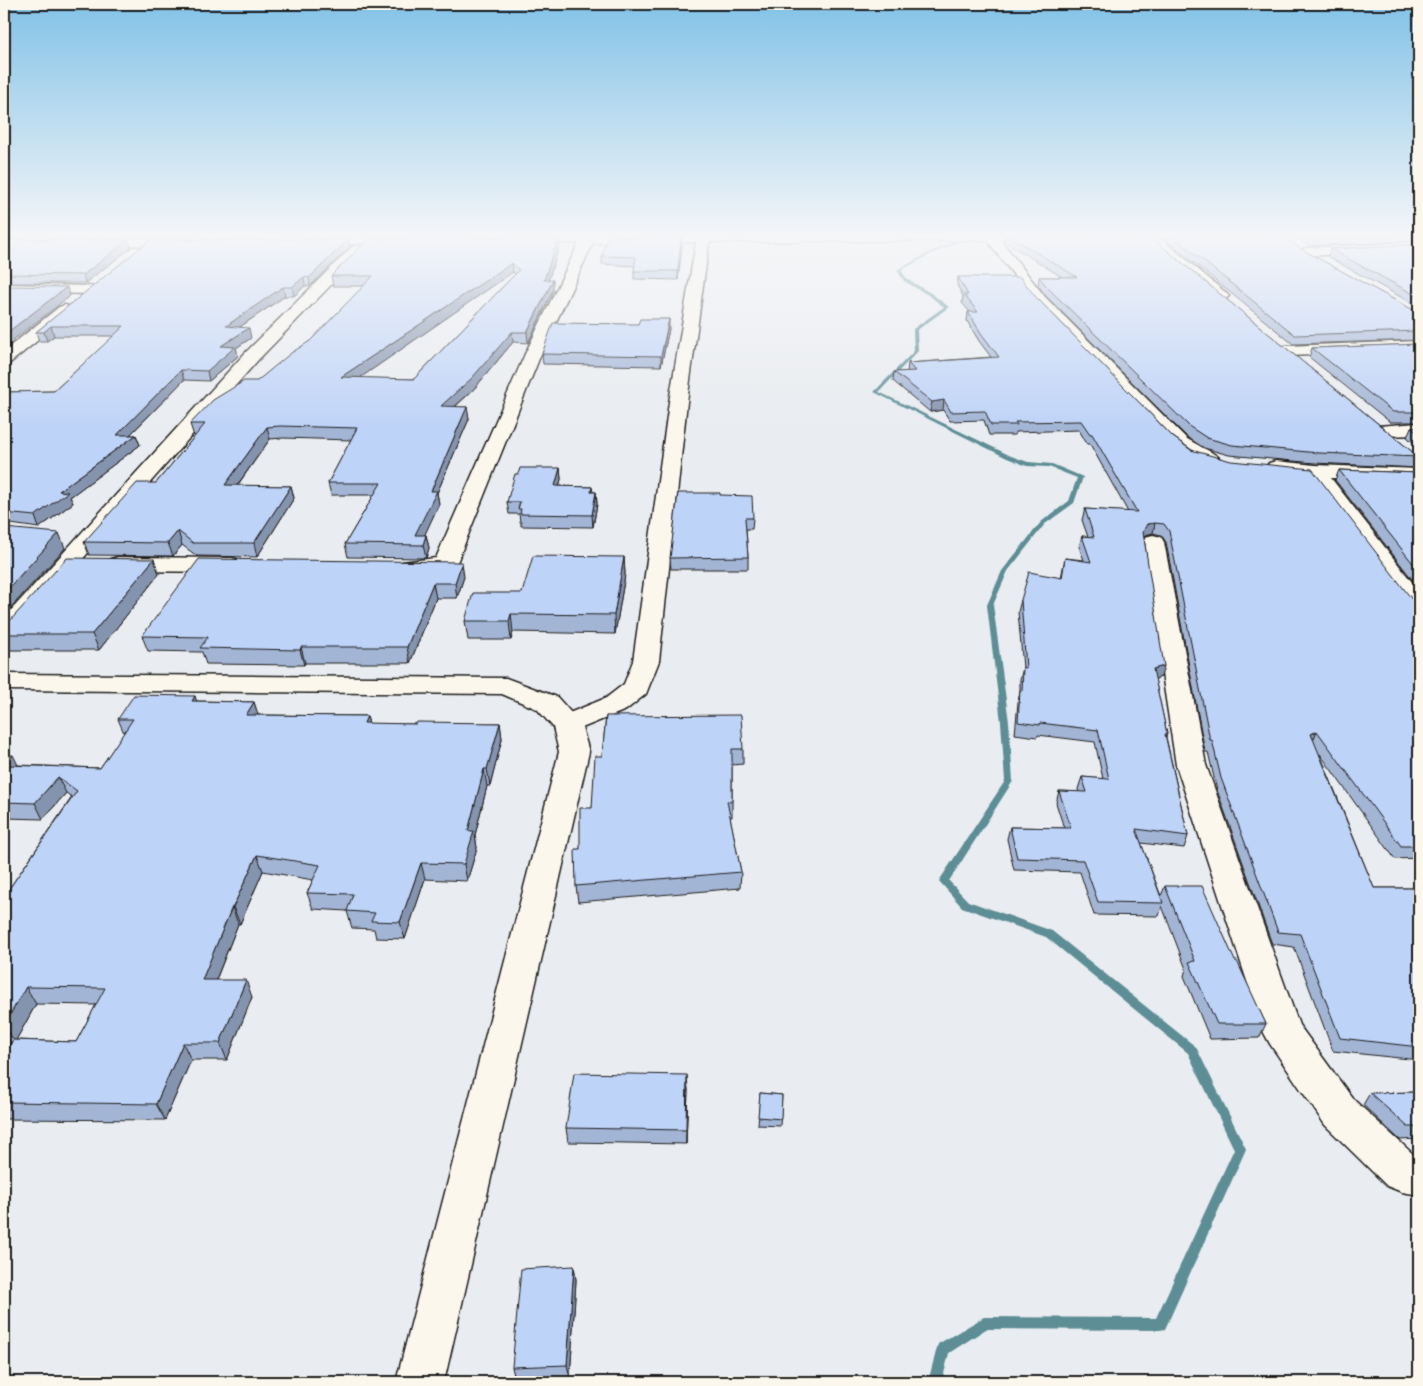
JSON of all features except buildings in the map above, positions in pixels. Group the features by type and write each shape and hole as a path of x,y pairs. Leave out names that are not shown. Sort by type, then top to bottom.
{"street":[{"path":"4,360 79,299"},
{"path":"4,633 68,564 252,356 309,299"},
{"path":"393,566 432,567 444,565 533,354 559,299"},
{"path":"567,724 616,704 636,688 646,661 678,402 694,299"},
{"path":"1039,299 1178,442 1196,454 1228,463"},
{"path":"1224,299 1234,307"},
{"path":"4,335 34,336"},
{"path":"1271,338 1309,369"},
{"path":"1286,351 1419,346"},
{"path":"1369,418 1405,448"},
{"path":"1384,430 1419,429"},
{"path":"1257,466 1315,471 1419,475"},
{"path":"1315,471 1419,607"},
{"path":"1153,542 1191,765 1283,1034 1339,1112 1402,1172 1419,1175"},
{"path":"68,564 255,565"},
{"path":"4,682 506,686 547,703 567,724 574,752 420,1382"}],"waterway":[{"path":"935,1382 943,1349 984,1323 1160,1324 1240,1149 1192,1050 1049,934 965,904 944,881 1009,781 1005,722 990,605 1005,571 1043,523 1072,502 1080,477 1050,465 1027,464 1009,457 876,392 916,351 915,330 947,307 936,299"}]}
